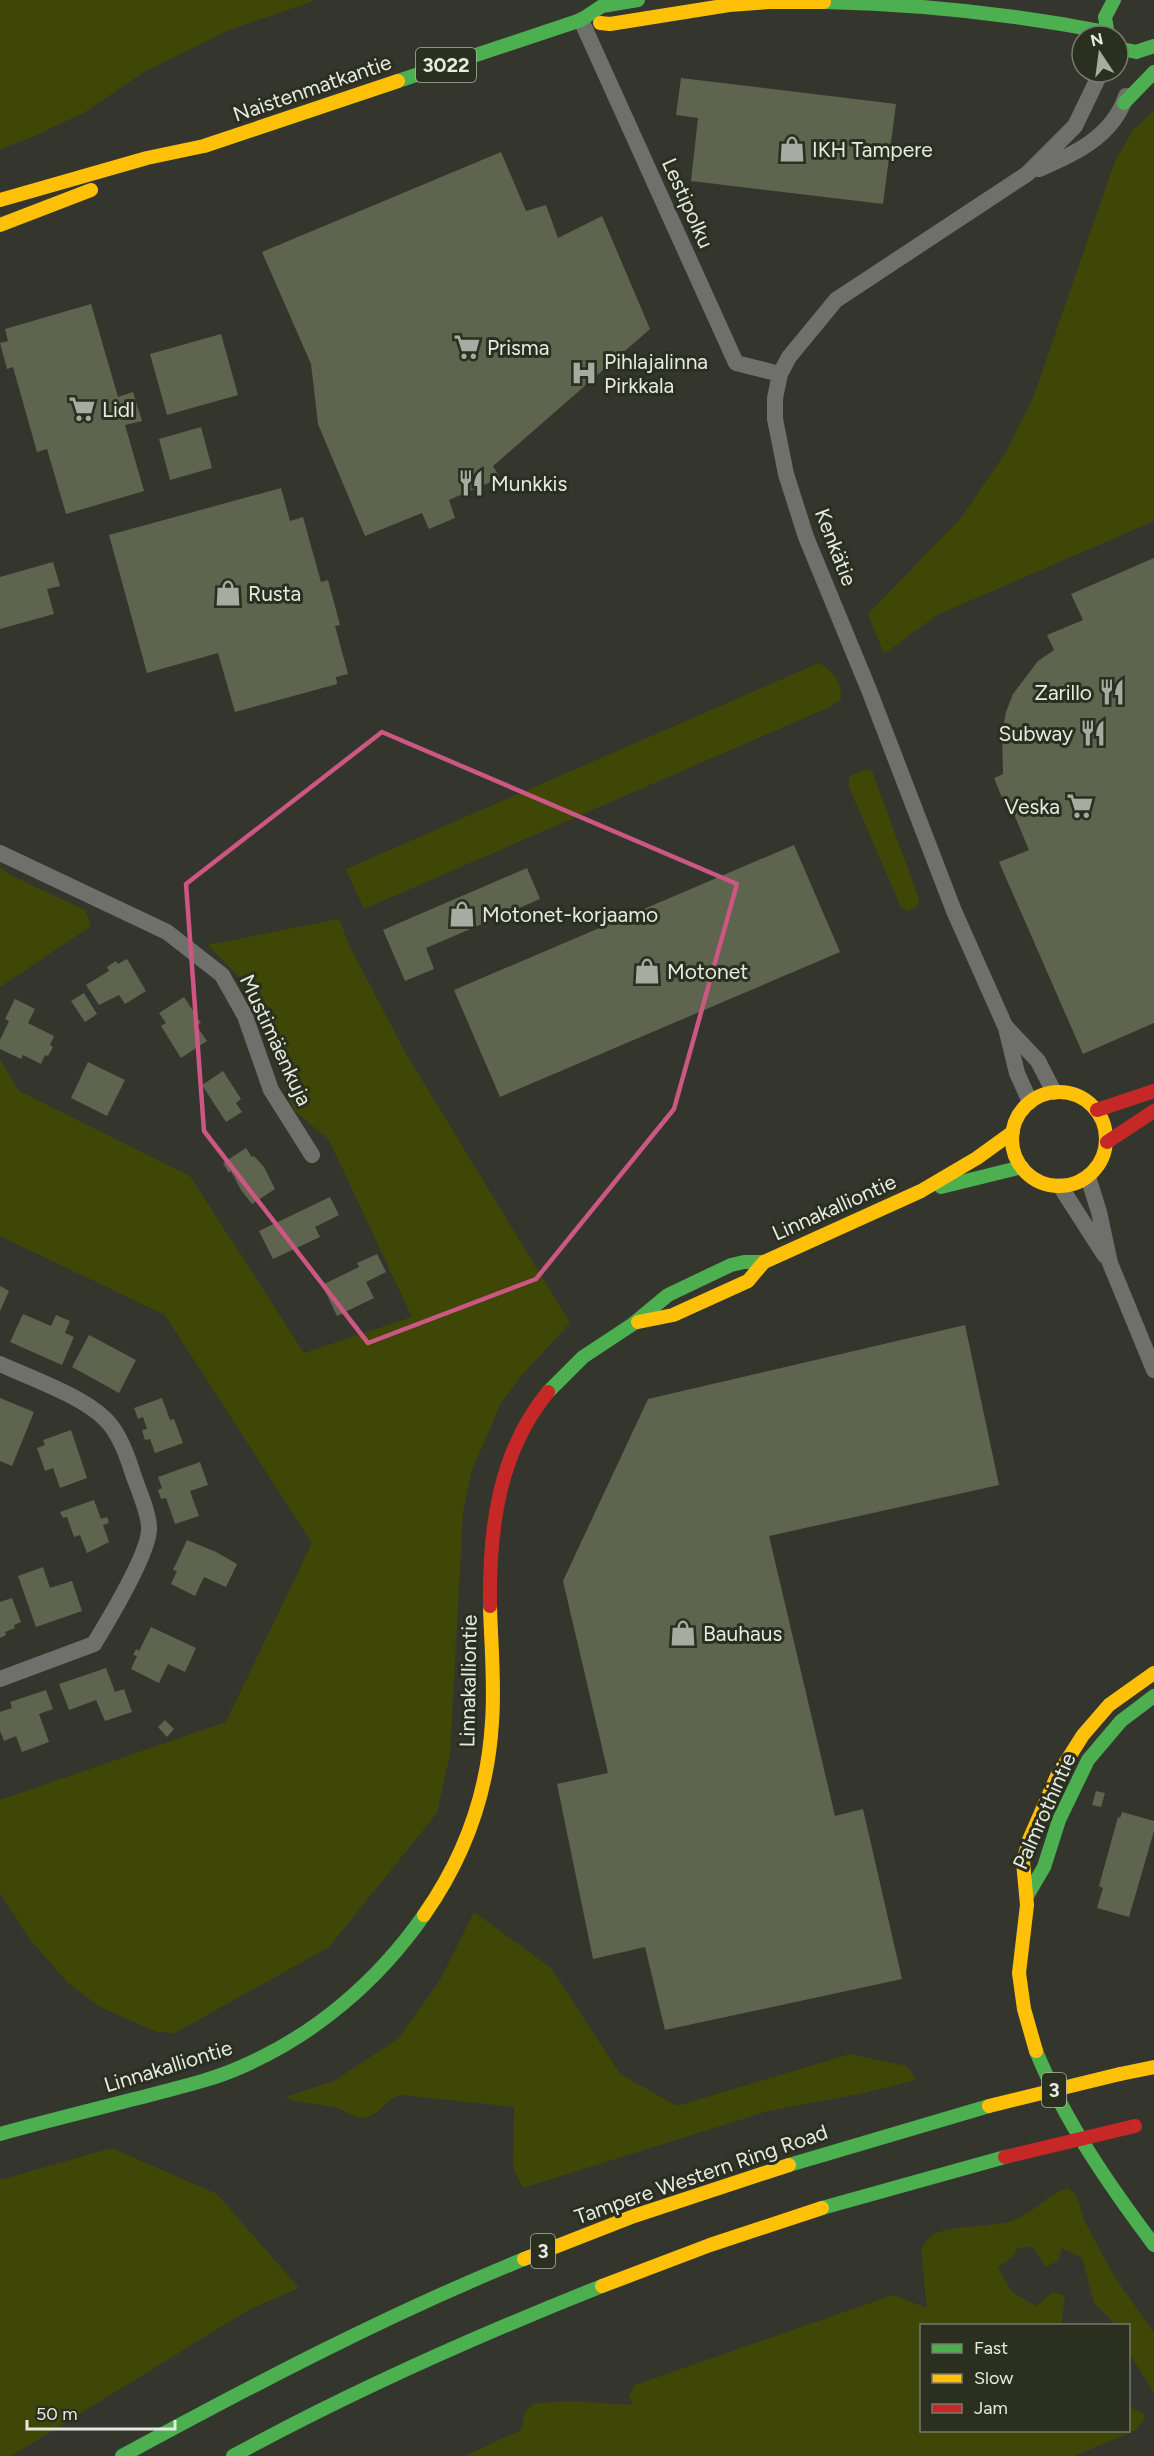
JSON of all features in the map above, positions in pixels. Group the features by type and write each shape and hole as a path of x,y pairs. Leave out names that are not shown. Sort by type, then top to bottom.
{"main road":[{"name":"Naistenmatkantie","path":"0,201 147,158 198,148 581,20 603,6 638,0"},
{"name":"Naistenmatkantie","path":"581,20 610,24 685,11 770,2 866,0 971,8 1070,27"},
{"path":"1106,24 1105,14 1110,1"},
{"path":"971,8 980,21 1044,31 1070,39"},
{"path":"1130,52 1135,53 1151,48"},
{"path":"1124,103 1134,95 1143,78 1154,72"},
{"name":"Naistenmatkantie","path":"0,225 167,164 198,148"},
{"path":"1096,1110 1154,1091"},
{"path":"1054,1092 1073,1094 1089,1102 1104,1124 1107,1142 1097,1168 1076,1184 1060,1186 1039,1181 1022,1167 1016,1158 1013,1132 1020,1113 1030,1102 1054,1092"},
{"path":"1107,1142 1154,1111"},
{"name":"Linnakalliontie","path":"764,1262 921,1191 977,1158 1013,1132"},
{"name":"Linnakalliontie","path":"921,1191 1022,1167"},
{"path":"636,1323 664,1297 740,1262 764,1262"},
{"path":"636,1323 673,1315 748,1281 764,1262"},
{"name":"Linnakalliontie","path":"0,2134 200,2082 241,2067 296,2037 328,2015 364,1986 399,1947 432,1904 466,1842 484,1782 492,1728 490,1606 492,1540 496,1500 507,1465 532,1414 552,1388 578,1362 603,1342 636,1323"},
{"name":"Palmrothintie","path":"1154,1673 1108,1705 1086,1728 1041,1809 1023,1860 1027,1896 1019,1951 1020,1984 1026,2021 1040,2065 1110,2182 1154,2245"},
{"name":"Palmrothintie","path":"1027,1896 1044,1867 1059,1820 1088,1760 1121,1721 1154,1696"},
{"name":"Tampere Western Ring Road","path":"122,2456 259,2381 387,2318 521,2260 687,2197 817,2155 989,2106 1154,2067"},
{"path":"233,2456 281,2429 402,2370 542,2310 684,2254 825,2207 1005,2157 1140,2125"}],"street":[{"name":"Lestipolku","path":"581,20 736,363 780,374"},
{"name":"Kenkätie","path":"1030,1102 1017,1072 1006,1028 954,911 806,537 786,474 775,419 780,374 808,331 836,300 1027,174 1073,154 1108,127 1124,103 1151,48"},
{"name":"Kenkätie","path":"1027,174 1075,126 1095,84"},
{"name":"Mustimäenkuja","path":"0,853 167,932 222,975 245,1016 271,1090 312,1155"},
{"name":"Kenkätie","path":"1006,1028 1038,1061 1054,1092"},
{"path":"1088,1177 1099,1212 1110,1263 1154,1370"},
{"path":"1060,1186 1079,1220 1110,1263"},
{"path":"0,1364 90,1406 107,1420 130,1465 150,1528 147,1544 94,1644 0,1679"}],"highlighted area":[{"path":"382,732 737,884 674,1109 536,1279 368,1343 204,1131 186,884"}],"green space":[{"path":"0,0 316,0 229,30 144,72 85,112 35,136 0,149"},
{"path":"1154,111 1154,521 937,615 884,654 868,614 961,518 1006,452 1033,398 1115,161 1134,129"},
{"path":"819,663 832,673 840,687 841,699 832,706 364,909 346,869"},
{"path":"865,769 872,771 919,899 918,906 908,911 901,907 849,787 849,777"},
{"path":"0,867 8,874 85,910 91,926 0,987"},
{"path":"339,919 350,947 405,1052 570,1323 522,1375 500,1405 471,1473 463,1512 450,1754 437,1813 329,1947 175,2033 157,2032 102,2008 68,1983 29,1938 0,1893 0,1800 226,1722 312,1543 165,1315 0,1236 0,1059 19,1091 190,1176 304,1353 412,1317 329,1140 295,1111 244,982 208,945"},
{"path":"474,1912 551,1968 620,2074 677,2106 850,2054 907,2066 916,2080 864,2093 768,2111 523,2188 513,2168 514,2107 401,2095 372,2115 360,2118 333,2107 285,2097 334,2081 399,2038 440,1980"},
{"path":"112,2148 217,2194 299,2288 250,2309 11,2456 0,2456 0,2180"},
{"path":"1068,2188 1076,2195 1085,2222 1114,2276 1154,2333 1154,2393 1130,2355 1130,2324 1115,2324 1094,2303 1082,2258 1062,2248 1058,2261 1046,2267 1033,2247 1018,2248 1014,2255 998,2268 1011,2291 1036,2306 1053,2292 1065,2296 1061,2324 920,2324 920,2432 1130,2432 1130,2407 1146,2416 1136,2430 1074,2456 465,2456 521,2430 525,2412 533,2404 568,2401 633,2405 629,2396 635,2385 893,2295 927,2308 921,2250 932,2235 951,2229 1011,2221 1026,2214"}],"building":[{"name":"IKH Tampere","path":"681,78 896,104 883,204 691,181 698,118 676,115"},
{"name":"Prisma","path":"501,152 526,211 546,205 558,238 602,216 650,329 493,466 500,478 449,500 455,518 429,529 422,513 365,536 318,424 311,364 262,252"},
{"name":"Lidl","path":"91,304 118,397 133,392 142,421 125,425 144,491 66,514 47,449 37,452 13,367 7,369 0,343 8,341 5,329"},
{"path":"221,334 238,395 167,415 150,354"},
{"path":"201,427 212,468 170,480 159,439"},
{"name":"Rusta","path":"281,488 290,521 303,517 321,582 328,580 340,625 335,626 348,674 336,677 337,684 235,712 218,653 147,673 109,535"},
{"name":"Veska","path":"1154,558 1154,1023 1083,1054 999,862 1029,850 1011,807 1007,810 994,778 1003,774 1002,733 1006,712 1013,694 1038,661 1054,650 1047,635 1083,620 1071,594"},
{"path":"53,562 60,586 47,589 54,614 0,629 0,577"},
{"name":"Motonet","path":"794,845 840,952 500,1097 454,990"},
{"name":"Motonet-korjaamo","path":"527,868 540,899 426,948 434,969 405,981 383,930"},
{"path":"127,959 146,991 125,1004 119,995 99,1005 86,985 109,971 107,967 116,961 118,964"},
{"path":"84,993 97,1014 85,1022 71,1001"},
{"path":"184,997 201,1023 196,1025 207,1041 181,1058 161,1026 166,1023 159,1013"},
{"path":"15,999 35,1009 28,1023 54,1036 50,1045 53,1047 48,1056 45,1055 41,1064 23,1055 21,1059 0,1049 0,1040 9,1021 5,1019"},
{"path":"88,1062 125,1080 107,1116 71,1098"},
{"path":"223,1071 241,1099 236,1103 242,1112 226,1122 202,1085"},
{"path":"246,1148 252,1157 254,1156 264,1167 275,1189 252,1204 231,1171 229,1173 223,1163"},
{"path":"330,1197 339,1215 315,1227 320,1237 273,1259 259,1231"},
{"path":"377,1254 386,1272 366,1282 374,1298 337,1316 322,1285 359,1267 357,1263"},
{"path":"0,1286 9,1291 0,1311"},
{"path":"23,1314 51,1326 56,1315 70,1321 65,1333 74,1337 62,1365 10,1342"},
{"name":"Bauhaus","path":"965,1325 999,1485 769,1536 835,1816 863,1809 902,1979 665,2030 645,1947 593,1959 557,1784 608,1773 563,1581 648,1399"},
{"path":"89,1335 136,1360 119,1393 72,1367"},
{"path":"0,1398 34,1412 12,1466 0,1461"},
{"path":"162,1398 170,1420 174,1419 183,1443 155,1453 150,1439 145,1440 142,1430 147,1429 143,1417 138,1419 134,1408"},
{"path":"71,1430 87,1478 60,1488 53,1468 45,1471 37,1448 45,1445 43,1440"},
{"path":"200,1462 208,1485 190,1491 199,1516 175,1524 166,1498 161,1499 158,1490 162,1488 158,1477"},
{"path":"94,1500 101,1519 107,1517 109,1523 103,1525 109,1542 87,1553 80,1535 74,1537 67,1517 63,1518 60,1512"},
{"path":"187,1540 237,1564 226,1587 204,1577 195,1596 171,1584 177,1571 173,1570"},
{"path":"43,1567 50,1588 72,1581 82,1611 36,1627 18,1576"},
{"path":"12,1598 21,1622 14,1625 15,1628 5,1632 6,1635 0,1638 0,1602"},
{"path":"151,1627 196,1648 185,1672 168,1664 159,1683 131,1669 137,1656 133,1655 136,1649 139,1651"},
{"path":"106,1668 115,1692 124,1689 132,1712 105,1721 96,1700 69,1710 59,1684"},
{"path":"46,1690 53,1709 39,1714 49,1742 22,1752 16,1736 4,1741 0,1731 0,1712 12,1708 10,1702"},
{"path":"165,1720 174,1729 167,1737 158,1727"},
{"path":"1096,1791 1105,1793 1101,1807 1092,1805"},
{"path":"1122,1812 1154,1821 1154,1831 1129,1917 1097,1908 1103,1888 1099,1886 1118,1817 1120,1818"}],"traffic: fast":[{"path":"398,81 581,20 602,6 638,0"},
{"path":"1106,24 1105,17 1114,0"},
{"path":"824,2 966,11 1070,26"},
{"path":"1130,51 1136,52 1154,46"},
{"path":"1124,103 1154,72"},
{"path":"941,1187 1022,1167"},
{"path":"548,1392 583,1357 633,1324 668,1295 731,1265 744,1262 764,1262"},
{"path":"1027,1896 1044,1867 1059,1820 1088,1760 1121,1721 1154,1696"},
{"path":"0,2134 184,2086 230,2072 268,2054 294,2039 343,2004 386,1962 424,1915"},
{"path":"1036,2051 1074,2127 1154,2245"},
{"path":"789,2165 989,2106"},
{"path":"822,2208 1005,2157"},
{"path":"122,2456 371,2327 524,2259"},
{"path":"233,2456 415,2365 602,2286"}],"traffic: slow":[{"path":"600,23 610,24 729,5 824,2"},
{"path":"0,200 147,158 204,146 398,81"},
{"path":"0,225 91,190"},
{"path":"1059,1092 1077,1096 1092,1106 1102,1121 1106,1139 1102,1157 1092,1172 1077,1182 1059,1186 1041,1182 1026,1172 1016,1157 1012,1139 1016,1121 1026,1106 1041,1096 1059,1092"},
{"path":"638,1322 673,1315 748,1281 764,1262 921,1191 977,1158 1013,1132"},
{"path":"424,1915 451,1871 462,1847 472,1823 485,1774 490,1748 493,1708 490,1606"},
{"path":"1036,2051 1024,2009 1019,1973 1027,1905 1023,1862 1029,1840 1057,1776 1083,1735 1109,1705 1154,1673"},
{"path":"1120,2074 1154,2067"},
{"path":"989,2106 1120,2074"},
{"path":"524,2259 634,2216 789,2165"},
{"path":"602,2286 710,2245 822,2208"}],"traffic: jam":[{"path":"1097,1110 1154,1091"},
{"path":"1107,1142 1154,1111"},
{"path":"490,1606 495,1521 507,1466 531,1416 548,1392"},
{"path":"1005,2157 1135,2126"}],"place":[{"name":"IKH Tampere","path":"792,149"},
{"name":"Prisma","path":"467,347"},
{"name":"Pihlajalinna Pirkkala","path":"584,373"},
{"name":"Lidl","path":"82,409"},
{"name":"Munkkis","path":"471,483"},
{"name":"Rusta","path":"228,593"},
{"name":"Zarillo","path":"1112,692"},
{"name":"Subway","path":"1093,733"},
{"name":"Veska","path":"1080,806"},
{"name":"Motonet-korjaamo","path":"462,914"},
{"name":"Motonet","path":"647,971"},
{"name":"Bauhaus","path":"683,1633"}]}
